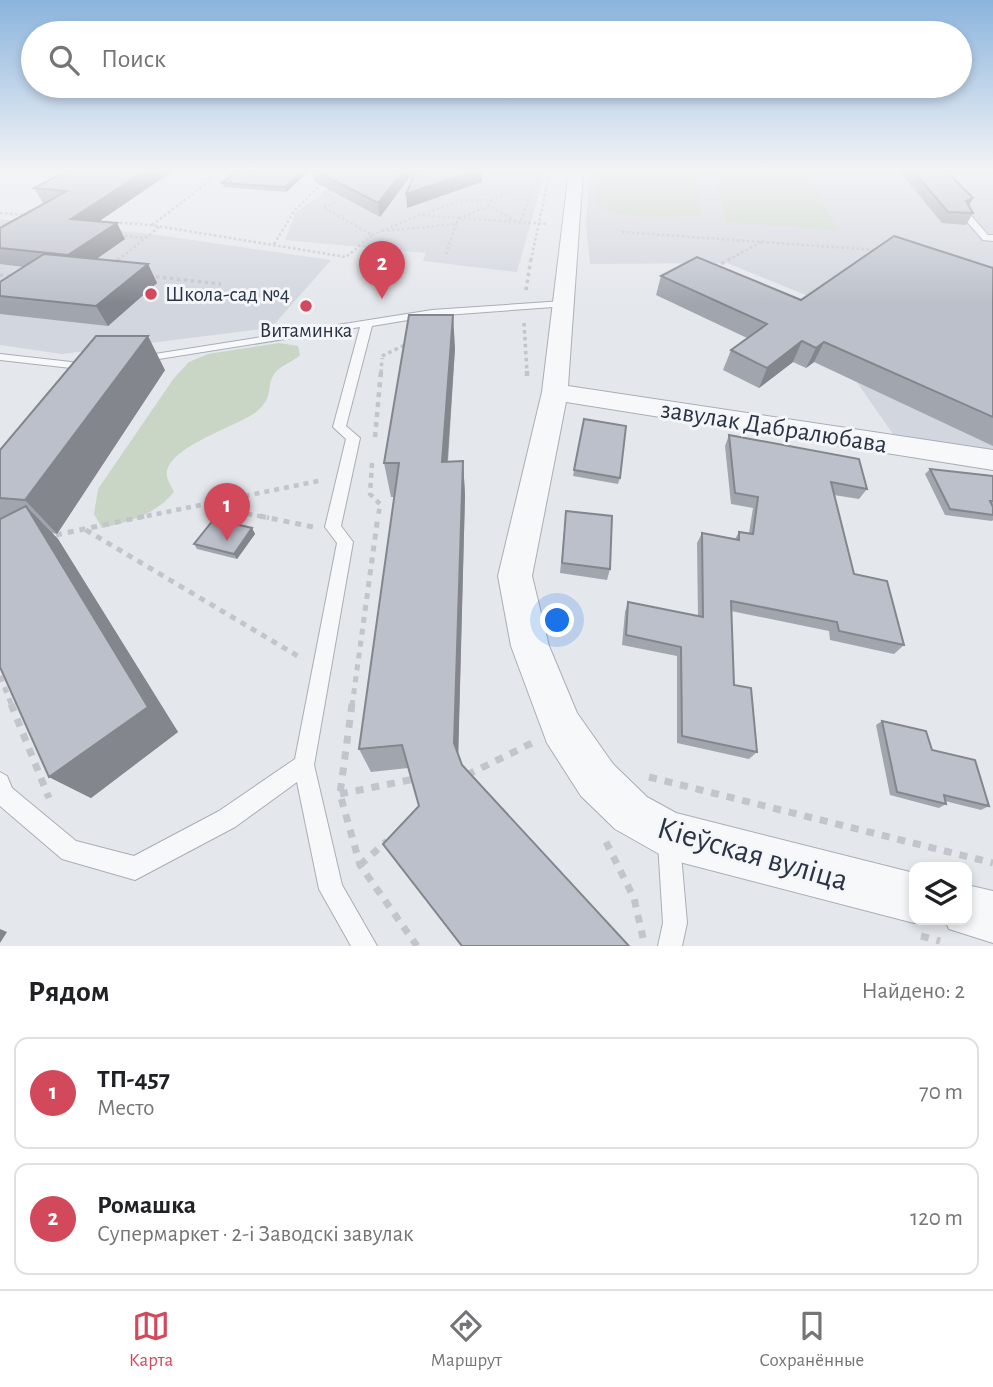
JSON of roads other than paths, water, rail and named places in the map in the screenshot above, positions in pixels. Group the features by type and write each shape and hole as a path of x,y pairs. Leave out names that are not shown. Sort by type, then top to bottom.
{"street":[{"name":"Кіеўская вуліца","path":"572,215 555,392 515,576 530,646 562,728 597,780 631,813 668,835 909,897"},
{"name":"завулак Дабралюбава","path":"555,392 993,460"},
{"path":"972,912 993,917"}],"lane":[{"path":"966,215 986,237 993,238"},
{"path":"132,361 432,313 563,304"},
{"path":"365,946 331,889 304,765 345,542 332,527 353,438 339,427 367,323"},
{"path":"0,357 89,370"},
{"path":"0,783 3,794 70,851 135,868 227,819 304,765"},
{"path":"668,835 675,923 670,946"}],"place":[{"name":"Школа-сад №4","path":"151,294"},
{"name":"Ромашка","path":"382,299"},
{"name":"Витаминка","path":"306,306"},
{"name":"ТП-457","path":"227,541"}]}
